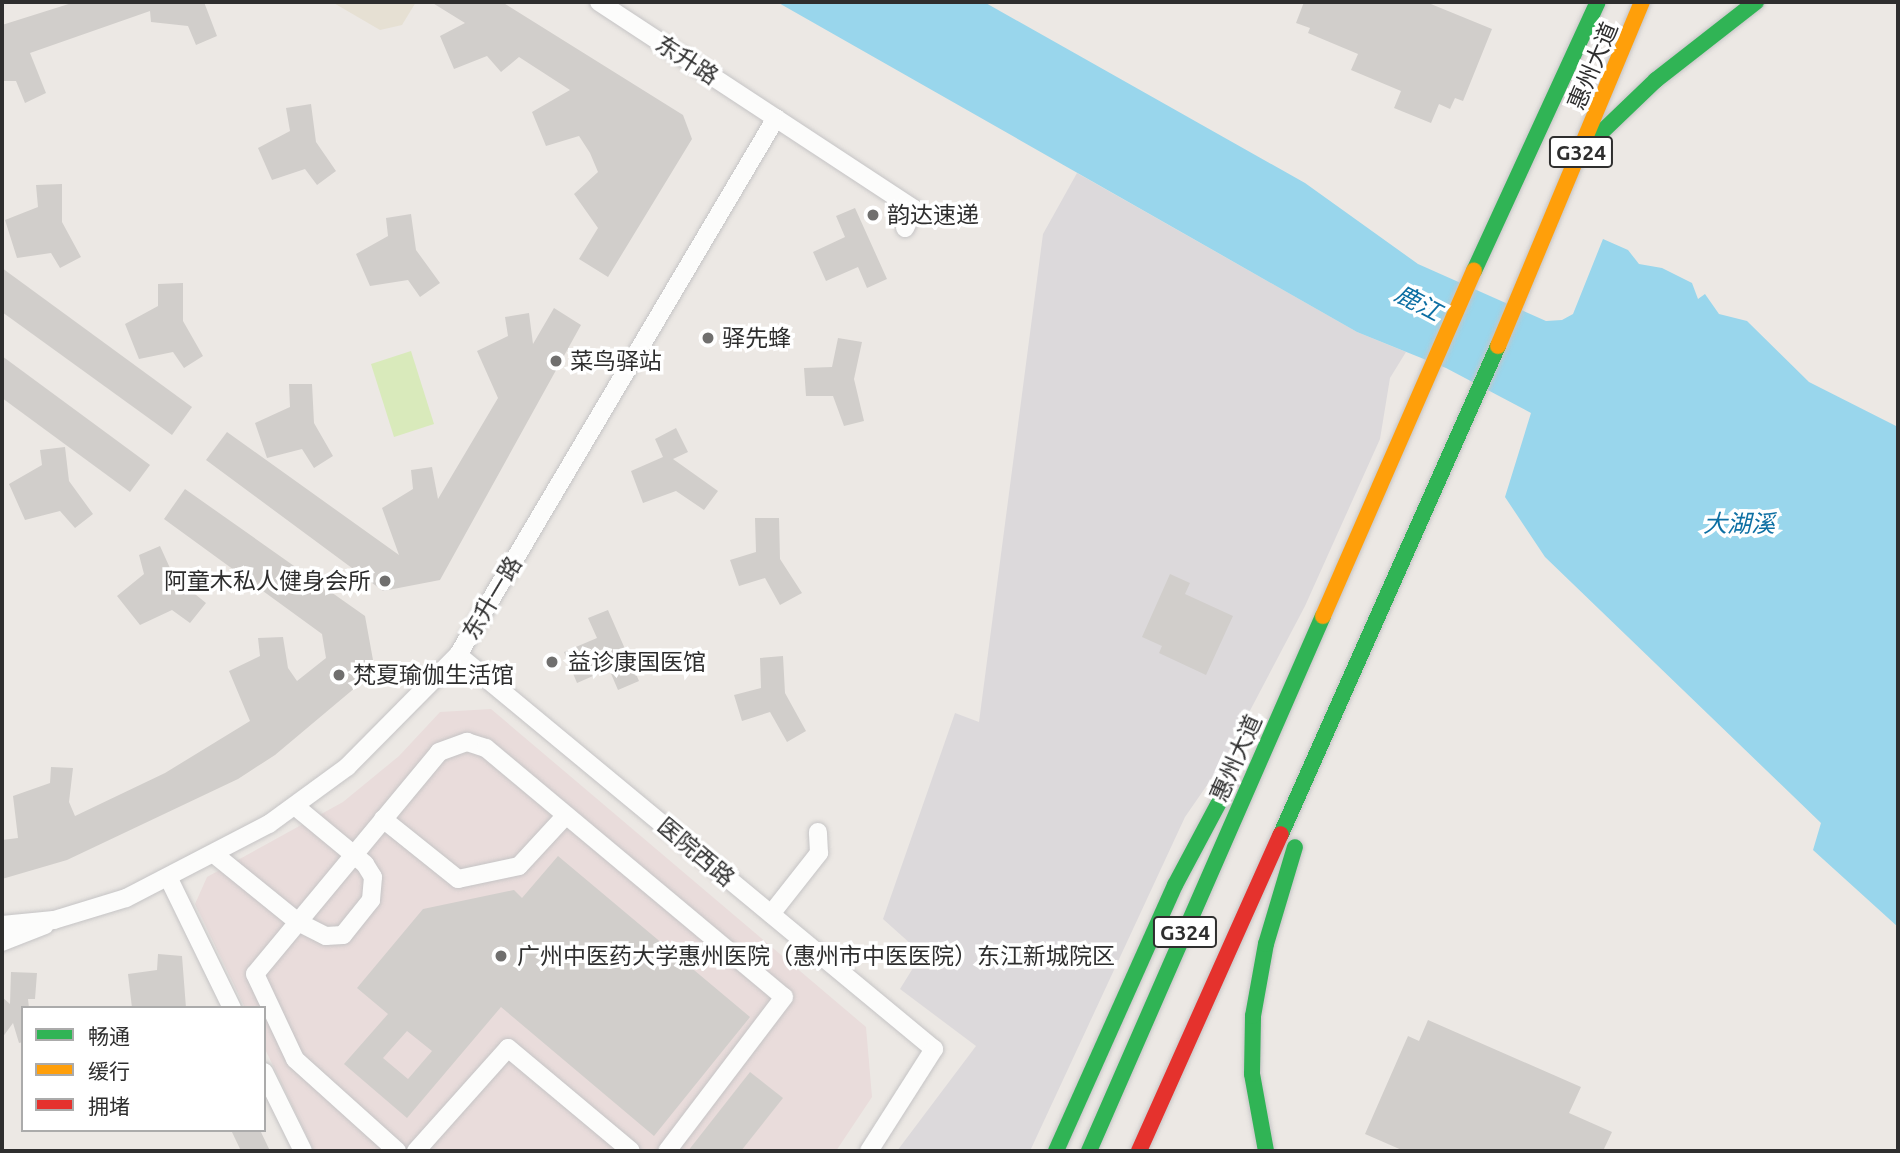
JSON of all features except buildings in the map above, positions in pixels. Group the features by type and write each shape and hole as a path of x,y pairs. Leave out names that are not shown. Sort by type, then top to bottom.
{"main road":[{"name":"惠州大道","path":"1089,1151 1475,268 1598,2"},
{"name":"惠州大道","path":"1332,722 1471,410 1642,2"},
{"path":"1581,152 1656,80 1756,2"},
{"path":"1056,1151 1175,885 1251,743 1280,713"},
{"path":"1266,1151 1251,1048 1258,984 1332,722"},
{"name":"G324","path":"1139,1151 1332,722"}],"street":[{"name":"东升路","path":"599,2 914,209 905,228"},
{"name":"东升一路","path":"2,942 54,920 100,908 169,879 296,807 362,754 458,655 776,118"},
{"name":"医院西路","path":"458,655 934,1049 869,1151"},
{"path":"397,1151 295,1059 255,974 439,752 467,742 486,748 784,997 667,1151"},
{"path":"214,854 298,922 330,937 350,929 375,888 369,868 296,807"},
{"path":"383,819 458,879 519,866 566,815"},
{"path":"771,914 819,853 818,832"},
{"path":"169,879 231,1006"},
{"name":"东升一路","path":"2,925 54,920"},
{"path":"416,1151 508,1048 631,1151"},
{"path":"266,1076 303,1151"}],"shaded area":[{"path":"332,2 416,2 402,25 380,30"},
{"path":"1077,173 1357,332 1406,352 1390,378 1380,439 1305,606 1223,762 1185,817 1030,1151 897,1151 976,1046 900,989 918,960 912,945 883,919 955,713 979,722 1043,234"},
{"name":"广州中医药大学惠州医院（惠州市中医医院）东江新城院区","path":"491,709 866,1027 872,1097 836,1151 314,1151 266,1051 266,1006 244,1006 195,904 207,877 343,802 399,756 440,712"}],"green space":[{"path":"411,351 434,424 394,437 371,364"}],"water":[{"name":"大湖溪","path":"777,2 984,2 1305,183 1418,264 1546,321 1562,320 1573,314 1603,239 1628,250 1639,264 1662,268 1692,283 1698,299 1705,294 1719,314 1747,321 1809,382 1898,427 1898,927 1813,850 1821,823 1545,557 1505,497 1531,413 1446,368 1357,332"}],"traffic: fast":[{"path":"1474,271 1598,2"},
{"path":"1584,149 1656,80 1756,2"},
{"path":"1281,834 1498,346"},
{"path":"1089,1151 1323,616"},
{"path":"1056,1151 1175,885 1229,784"},
{"path":"1266,1151 1252,1074 1253,1016 1266,944 1295,847"}],"traffic: slow":[{"path":"1498,346 1642,2"},
{"path":"1323,616 1474,271"}],"traffic: jam":[{"path":"1139,1151 1281,834"}],"place":[{"name":"韵达速递","path":"873,215"},
{"name":"驿先蜂","path":"708,338"},
{"name":"菜鸟驿站","path":"556,361"},
{"name":"阿童木私人健身会所","path":"385,581"},
{"name":"益诊康国医馆","path":"552,662"},
{"name":"梵夏瑜伽生活馆","path":"339,675"},
{"name":"广州中医药大学惠州医院（惠州市中医医院）东江新城院区","path":"501,956"}],"water label":[{"name":"鹿江","path":"1418,303"}]}
